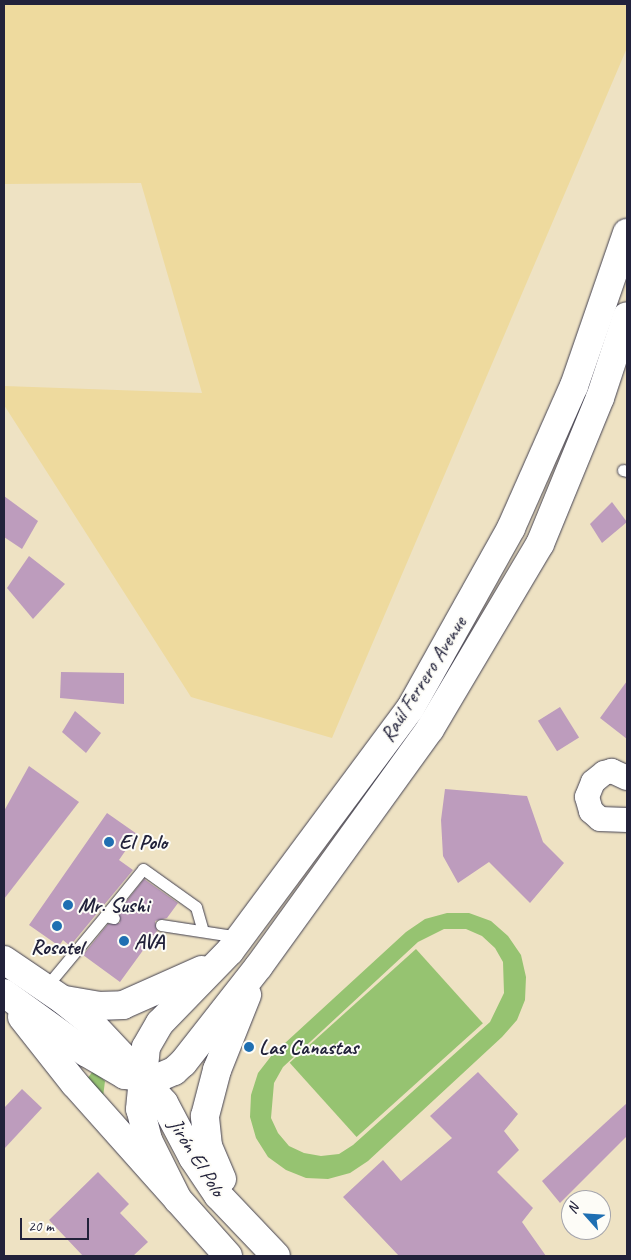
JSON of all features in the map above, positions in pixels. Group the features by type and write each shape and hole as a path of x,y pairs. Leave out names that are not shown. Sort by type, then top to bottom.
{"main road":[{"name":"Raúl Ferrero Avenue","path":"142,1078 146,1047 160,1023 234,944 410,709 511,528 574,386 627,233"},
{"name":"Raúl Ferrero Avenue","path":"4,994 112,1069 142,1078 166,1075 183,1063 259,966 430,729 540,544 600,398 627,316"},
{"path":"54,994 98,1006 123,1005 194,975 234,944"},
{"name":"Jirón El Polo","path":"4,960 54,994 91,1023 142,1078 168,1109 194,1158 218,1195 278,1256"},
{"path":"259,966 217,1070 205,1116 208,1146 223,1182 278,1256"},
{"path":"4,994 75,1084 178,1200"},
{"path":"142,1078 140,1109 143,1124 178,1200"},
{"name":"Jirón El Polo","path":"178,1200 218,1253"}],"street":[{"path":"627,778 612,771 604,773 593,782 587,797 591,811 600,819 627,820"}],"lane":[{"path":"54,994 143,869 196,907 203,932"},
{"path":"162,925 203,932 234,944"}],"green space":[{"path":"447,913 469,913 491,921 508,936 521,955 526,977 525,1000 517,1020 502,1037 368,1161 350,1173 328,1179 306,1178 286,1170 268,1157 256,1138 250,1117 251,1095 258,1073 272,1055 406,932 425,919","holes":["444,929 466,929 482,936 495,948 503,962 504,993 490,1022 353,1145 339,1154 321,1156 304,1153 289,1146 278,1133 271,1118 274,1083 283,1067 418,942"]},
{"path":"416,949 483,1023 357,1137 290,1063"},
{"path":"93,1071 105,1081 102,1105 84,1083"}],"sand":[{"path":"4,4 627,4 627,48 332,738 191,697 4,405 4,386 202,393 141,183 4,184"}],"building":[{"path":"4,496 38,521 22,549 4,537"},
{"path":"612,502 627,522 602,543 590,524"},
{"path":"29,556 65,584 33,619 7,588"},
{"path":"61,672 124,673 124,704 60,698"},
{"path":"627,681 627,739 600,718"},
{"path":"560,707 579,738 557,751 538,721"},
{"path":"75,711 101,733 86,753 62,732"},
{"path":"29,766 79,802 4,899 4,811"},
{"path":"445,789 527,796 543,842 564,863 530,903 489,862 458,883 443,856 441,820"},
{"path":"107,813 137,834 119,860 133,870 70,946 63,940 59,946 29,925"},
{"name":"AVA","path":"144,879 178,903 167,918 155,921 157,931 120,982 83,955 108,924 120,923 118,912"},
{"path":"478,1072 518,1114 504,1131 519,1150 497,1172 533,1208 522,1222 546,1256 399,1256 343,1197 383,1160 401,1181 452,1138 430,1116"},
{"path":"22,1089 42,1108 4,1149 4,1108"},
{"path":"627,1103 627,1136 573,1190 561,1190 560,1203 542,1181"},
{"path":"98,1172 129,1204 120,1213 148,1242 133,1256 83,1256 49,1220"}],"place":[{"name":"El Polo","path":"109,842"},
{"name":"Mr. Sushi","path":"68,905"},
{"name":"Rosatel","path":"57,926"},
{"name":"AVA","path":"124,941"},
{"name":"Las Canastas","path":"249,1047"}]}
